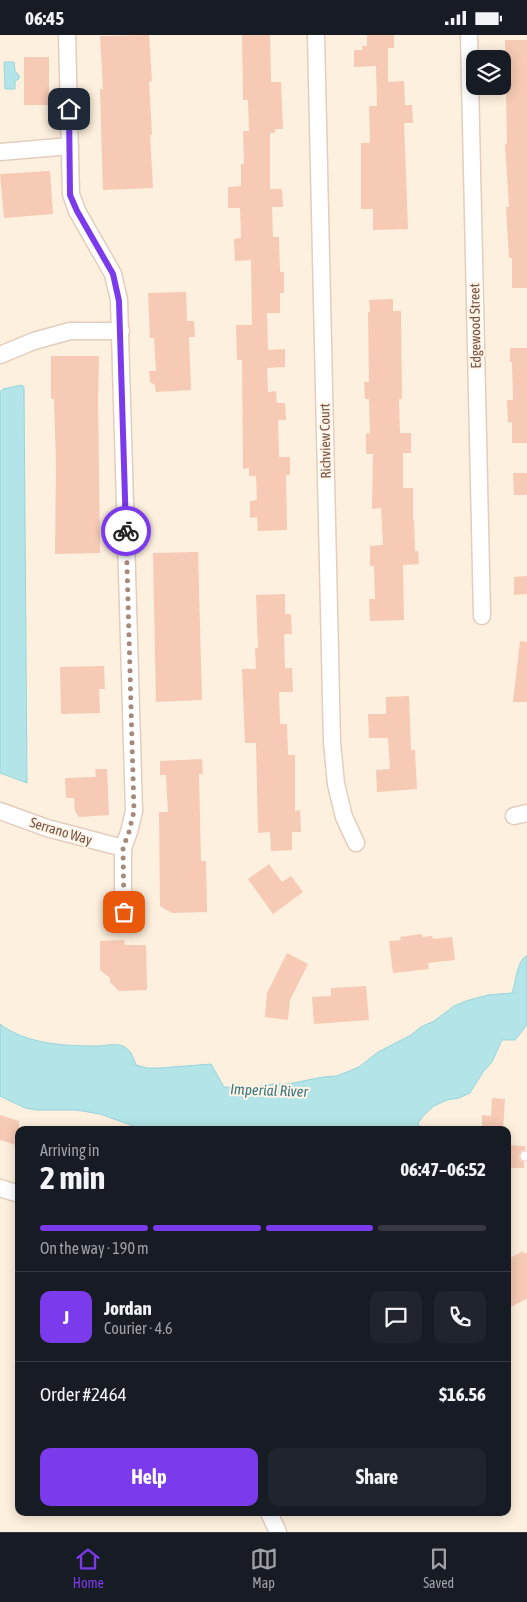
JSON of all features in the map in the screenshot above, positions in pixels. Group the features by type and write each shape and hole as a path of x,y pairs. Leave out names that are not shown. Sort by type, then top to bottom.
{"street":[{"path":"67,35 70,195 77,211 113,274 119,301 134,811 123,848 124,912"},
{"name":"Richview Court","path":"316,35 332,742 336,784 344,817 356,843"},
{"name":"Edgewood Street","path":"469,35 482,616"},
{"path":"0,152 70,146"},
{"path":"0,355 34,341 70,331 120,331"},
{"name":"Serrano Way","path":"0,811 47,828 123,848"},
{"path":"0,1188 15,1193"},
{"path":"270,1516 278,1532"}],"water":[{"path":"4,62 14,62 15,71 19,75 19,79 15,81 15,89 5,89"},
{"path":"22,385 24,387 27,783 0,773 0,392 3,389"},
{"name":"Imperial River","path":"527,955 527,1025 515,1040 502,1040 492,1062 483,1072 470,1093 434,1106 418,1123 419,1126 133,1126 100,1114 76,1110 36,1110 25,1108 0,1096 0,1024 21,1036 46,1043 96,1046 120,1045 130,1052 136,1065 147,1068 211,1064 224,1087 248,1088 288,1084 337,1076 359,1067 378,1052 411,1035 454,1006 488,995 512,993 518,967"}],"building":[{"path":"149,35 152,81 149,82 153,188 103,190 100,89 103,89 100,36"},
{"path":"242,35 270,35 271,82 281,82 283,129 275,129 275,133 270,133 270,189 282,189 283,207 272,207 273,237 279,237 280,272 284,272 284,293 280,293 280,313 267,313 268,350 285,349 285,367 267,368 268,392 276,391 277,403 285,403 286,420 278,420 279,457 290,457 290,475 286,475 287,530 258,531 257,517 250,518 250,501 257,500 256,476 249,476 249,468 243,469 242,360 237,360 236,325 252,325 251,260 235,261 234,239 241,238 240,208 228,208 228,187 241,186 241,164 244,164 243,131 249,131 248,100 243,100"},
{"path":"367,35 394,35 394,48 388,48 388,82 404,81 405,105 412,105 413,123 404,123 408,229 373,230 373,209 361,209 361,143 370,143 369,106 377,106 376,66 354,67 354,50 362,50 362,46 367,46"},
{"path":"505,40 527,40 527,288 512,288 512,258 509,258 506,207 509,207 505,144 507,144 506,95 511,95 511,50 505,50"},
{"path":"24,57 49,57 49,105 24,105"},
{"path":"50,171 53,214 4,218 0,174"},
{"path":"186,292 187,321 194,321 195,337 189,337 191,390 156,392 155,385 150,382 149,371 156,371 154,338 150,338 148,293"},
{"path":"393,299 393,311 401,311 402,399 399,399 400,433 411,433 411,453 403,453 403,488 413,488 415,551 418,551 419,564 403,565 404,620 370,621 369,599 375,599 374,566 370,566 370,546 383,545 381,508 372,509 373,454 366,454 366,434 370,433 369,399 365,399 364,382 369,382 368,312 370,312 369,300"},
{"path":"510,348 527,348 527,443 512,443 512,422 508,423 507,400 513,400"},
{"path":"51,356 99,356 100,553 55,554 56,463 54,399 51,399"},
{"path":"513,473 527,473 527,495 514,495"},
{"path":"198,552 202,700 156,702 153,553"},
{"path":"527,576 527,594 514,595 514,577"},
{"path":"285,594 285,614 291,614 292,634 284,634 285,668 292,668 293,692 279,692 280,724 287,724 288,755 295,755 295,811 300,810 301,832 292,832 292,850 271,851 270,832 258,833 256,743 245,743 242,669 256,669 255,648 258,648 256,595"},
{"path":"520,641 527,642 527,702 513,702"},
{"path":"104,666 105,689 99,689 100,713 61,714 60,667"},
{"path":"409,696 411,750 415,750 417,789 377,792 376,770 390,769 388,738 369,738 368,714 386,714 386,697"},
{"path":"202,759 203,774 199,774 201,861 206,861 207,912 172,913 160,906 159,812 168,812 166,775 160,775 160,761"},
{"path":"95,769 107,769 109,815 79,817 75,811 74,798 66,798 65,778 96,777"},
{"path":"269,864 282,882 291,876 303,892 273,914 248,879"},
{"path":"422,934 422,937 432,936 433,939 452,937 455,960 428,963 429,969 393,973 389,941 401,940 400,937"},
{"path":"124,940 125,945 146,945 147,990 119,991 110,982 110,978 100,970 100,941"},
{"path":"287,953 308,964 290,1000 288,1020 265,1017 267,993"},
{"path":"366,986 369,1020 314,1024 312,997 331,996 331,988"},
{"path":"492,1098 505,1099 503,1126 482,1126 482,1115 491,1116"},
{"path":"0,1115 19,1121 19,1126 15,1126 15,1145 0,1140"},
{"path":"511,1145 525,1146 525,1150 521,1151 519,1156 520,1160 524,1162 524,1168 511,1168"},
{"path":"523,1251 524,1254 527,1252 527,1299 511,1307 511,1257"}],"way so far":[{"path":"124,912 123,848 134,811 126,531"}],"route":[{"path":"69,109 70,195 77,211 113,274 119,301 126,531"}]}
